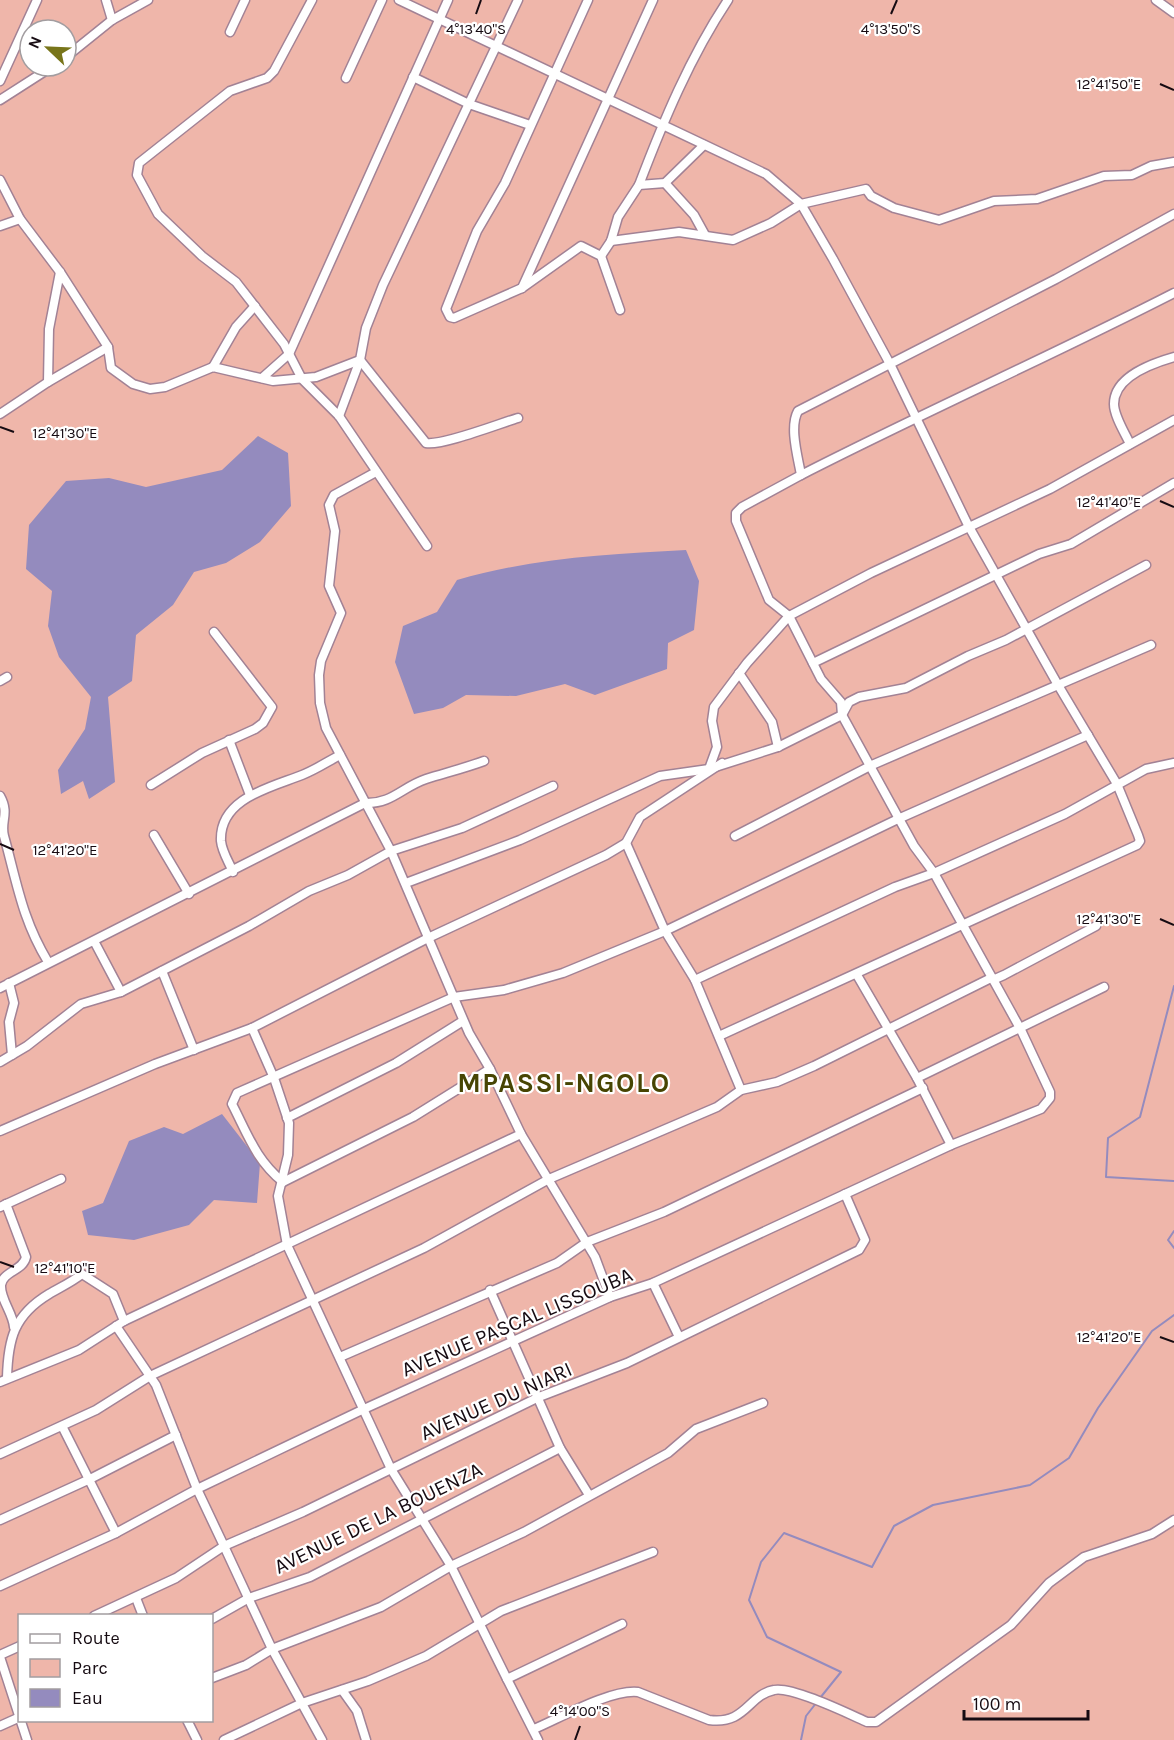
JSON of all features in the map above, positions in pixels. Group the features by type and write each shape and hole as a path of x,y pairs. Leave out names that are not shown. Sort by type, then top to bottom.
{"street":[{"path":"0,81 36,0"},
{"path":"106,0 112,20"},
{"path":"78,48 112,20 148,0"},
{"path":"230,32 244,0"},
{"path":"312,0 274,72 267,78 230,91 145,158 137,168 142,187 158,214 202,256 236,282 290,354 302,379 339,417 427,546"},
{"path":"346,78 382,0"},
{"path":"399,0 766,174 801,204 890,364 968,525 1117,784 1140,841 1137,845 962,924 857,975 719,1036"},
{"path":"262,378 290,354 448,0"},
{"path":"339,417 360,360 366,328 383,285 518,0"},
{"path":"588,0 505,183 477,231 456,281 447,314 454,318 522,288 580,246 601,256 620,310"},
{"path":"522,288 653,0"},
{"path":"601,256 611,241 618,217 639,185 662,125 695,58 728,0"},
{"path":"1156,0 1174,13"},
{"path":"413,77 469,104 530,125"},
{"path":"0,100 34,78"},
{"path":"639,185 665,183 704,145"},
{"path":"611,241 679,232 733,240 771,223 801,204 866,189 871,196 894,208 939,220 994,201 1037,199 1104,176 1132,175 1152,166 1174,162"},
{"path":"0,180 20,219 60,272 108,347 111,368 133,384 150,389 165,387 213,367 273,381 302,379 316,377 360,360"},
{"path":"665,183 694,214 705,235"},
{"path":"801,475 794,427 794,417 798,411 1174,214"},
{"path":"0,226 20,219"},
{"path":"48,382 49,329 60,272"},
{"path":"1021,1030 934,873 898,819 872,765 842,715 840,702 821,679 789,616 769,600 736,521 736,513 742,507 801,475 915,416 1092,335 1174,293"},
{"path":"213,367 236,327 255,306"},
{"path":"0,414 48,382 108,347"},
{"path":"1130,444 1113,406 1116,395 1128,378 1151,364 1174,357"},
{"path":"360,360 426,443 432,444 448,440 518,418"},
{"path":"709,769 717,747 712,721 714,707 789,616 968,525 1050,489 1174,420"},
{"path":"376,472 334,495 329,505 335,531 328,586 341,613 321,662 320,696 326,728 406,883 463,1021 490,1069 521,1134 602,1271 610,1297"},
{"path":"813,663 1039,554 1071,544 1174,483"},
{"path":"406,883 520,840 660,776 709,769 778,747 842,715 849,702 859,697 906,688 1146,565"},
{"path":"151,785 202,753 263,723 272,707 214,632"},
{"path":"735,836 872,765 1151,645"},
{"path":"740,673 772,722 778,747"},
{"path":"283,1182 265,1167 232,1100 237,1093 454,997 504,990 563,973 664,931 898,819 1088,735"},
{"path":"229,740 250,795"},
{"path":"233,872 223,850 222,833 233,811 250,795 304,774 339,755"},
{"path":"0,988 48,962 233,872 365,803 381,803 426,779 452,773 484,761"},
{"path":"695,980 895,887 934,873 1065,814 1146,769 1174,763"},
{"path":"0,1131 155,1064 252,1028 428,938 626,843 640,817 722,764"},
{"path":"0,1062 74,1008 121,992 249,926 309,891 348,875 391,851 462,828 553,786"},
{"path":"0,796 6,809 3,835 23,914 48,962"},
{"path":"154,835 189,894"},
{"path":"626,843 664,931 695,980 741,1090"},
{"path":"0,1454 96,1410 150,1376 424,1248 549,1179 717,1107 741,1090 777,1082 992,978 1004,975 1096,926"},
{"path":"94,940 121,992"},
{"path":"162,971 194,1050"},
{"path":"857,975 918,1078 951,1145"},
{"path":"9,983 14,1003 9,1022 12,1055"},
{"path":"918,1078 1021,1030 1104,987"},
{"path":"287,1118 396,1063 463,1021"},
{"path":"252,1028 274,1078 291,1137 283,1182 278,1196 287,1245 391,1469 451,1566 534,1729 537,1740"},
{"name":"AVENUE PASCAL LISSOUBA","path":"0,1586 116,1533 197,1489 364,1409 610,1297 653,1283 951,1145 1041,1109 1050,1098 1050,1092 1021,1030"},
{"path":"283,1182 413,1117 490,1069"},
{"path":"340,1357 490,1290 557,1263 586,1242 664,1212 923,1088"},
{"path":"3,1380 69,1355 120,1324 521,1134"},
{"path":"3,1380 14,1328 1,1285 5,1277 24,1264 26,1257 3,1206 61,1179"},
{"name":"AVENUE DU NIARI","path":"99,1614 176,1578 224,1545 303,1512 539,1397 627,1363 859,1250 865,1240 845,1194"},
{"path":"14,1328 47,1295 82,1274 113,1294 120,1324 162,1396 197,1489 272,1649 322,1740"},
{"path":"653,1283 679,1337"},
{"path":"490,1290 560,1448 590,1495"},
{"path":"213,1678 246,1665 272,1649 381,1607 451,1566 524,1532 668,1453 696,1429 763,1403"},
{"path":"62,1426 116,1533"},
{"path":"0,1520 90,1479 176,1435"},
{"name":"AVENUE DE LA BOUENZA","path":"213,1618 249,1598 310,1576 560,1448"},
{"path":"534,1729 606,1698 630,1691 720,1722 732,1719 769,1692 785,1690 867,1722 876,1722 1011,1625 1049,1583 1084,1557 1152,1534 1174,1520"},
{"path":"224,1740 302,1703 342,1690 426,1656 481,1622 518,1604 653,1552"},
{"path":"136,1598 142,1614"},
{"path":"507,1679 622,1624"},
{"path":"18,1647 0,1656 18,1715"},
{"path":"342,1690 357,1711 362,1739"},
{"path":"0,1726 18,1718"},
{"path":"20,1722 27,1740"},
{"path":"188,1722 196,1740"}],"green space":[{"path":"0,0 1174,0 1174,1740 0,1740"}],"water":[{"path":"258,436 288,453 291,506 260,542 226,563 194,572 173,605 136,635 132,681 108,697 115,782 89,799 83,781 61,794 58,770 85,729 91,697 59,657 48,626 52,591 26,569 29,525 66,481 109,478 146,487 222,470"},
{"path":"686,550 699,581 694,630 668,643 667,669 595,695 565,684 516,696 466,695 443,708 414,714 395,662 403,626 437,612 457,580 542,562 599,555"},
{"path":"222,1114 260,1163 257,1203 214,1200 189,1225 134,1240 88,1235 82,1211 103,1203 129,1141 164,1127 183,1134"}],"waterway":[{"path":"1174,986 1140,1117 1108,1138 1106,1177 1174,1181"},
{"path":"1174,1231 1168,1240 1174,1248"},
{"path":"820,1698 841,1672 767,1637 749,1600 761,1562 784,1533 872,1567 894,1526 933,1505 1030,1485 1069,1458 1098,1408 1152,1331 1174,1315"},
{"path":"801,1740 806,1716 817,1702"}],"district":[{"name":"MPASSI-NGOLO","path":"564,1083"}]}
